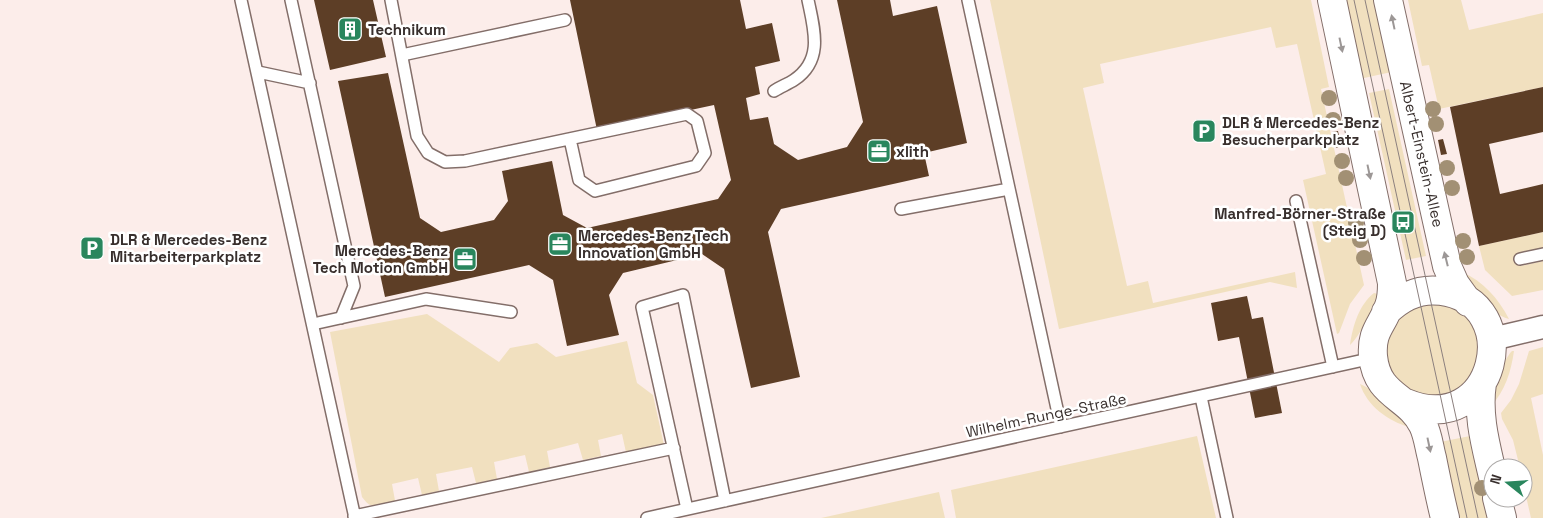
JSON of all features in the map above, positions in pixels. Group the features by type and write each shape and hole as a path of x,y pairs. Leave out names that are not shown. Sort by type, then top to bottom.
{"street":[{"name":"Albert-Einstein-Allee","path":"1332,0 1392,277 1392,295 1386,312 1376,330 1373,349 1374,358 1379,377 1384,385 1417,415 1426,431 1445,518"},
{"name":"Albert-Einstein-Allee","path":"1388,0 1447,266 1455,284 1468,302 1482,316 1492,339 1491,365 1482,383 1469,397 1454,406 1443,409 1424,409 1406,404"},
{"name":"Albert-Einstein-Allee","path":"1386,312 1410,294 1428,290 1450,292 1468,302"},
{"path":"1492,339 1543,327"},
{"name":"Albert-Einstein-Allee","path":"1482,383 1480,419 1489,458"}],"lane":[{"path":"241,0 354,517 674,448"},
{"path":"292,0 354,286 341,318"},
{"path":"392,0 417,136 428,153 445,162 464,161 687,114 697,121 705,154 696,166 595,190 579,180 570,139"},
{"path":"774,91 796,79 808,65 815,50 816,36 808,0"},
{"path":"968,0 1061,427"},
{"path":"402,55 565,20"},
{"path":"258,72 310,83"},
{"path":"902,208 1009,188"},
{"path":"1296,201 1333,368"},
{"path":"1520,259 1543,254"},
{"path":"688,509 642,307 683,295 726,501"},
{"path":"313,324 426,299 510,312"},
{"name":"Wilhelm-Runge-Straße","path":"647,518 1374,358"},
{"path":"1201,396 1227,518"}],"shaded area":[{"path":"990,0 1311,0 1329,87 1321,89 1364,285 1350,304 1339,333 1337,334 1303,180 1326,174 1297,44 1276,48 1271,27 1100,64 1104,83 1083,88 1127,286 1148,281 1153,303 1295,272 1297,288 1270,282 1059,329"},
{"path":"1338,0 1380,0 1396,71 1355,80"},
{"path":"1408,0 1461,0 1469,30 1543,13 1543,87 1439,109 1429,65 1422,66"},
{"path":"1389,89 1426,256 1406,260 1369,93"},
{"path":"1543,232 1543,250 1518,256 1520,266 1543,261 1543,290 1512,296 1485,270 1479,246"},
{"path":"1462,272 1490,291 1509,319 1494,312 1488,306 1476,293"},
{"path":"1374,293 1378,294 1370,314 1350,345 1353,330 1361,309"},
{"path":"1432,302 1450,306 1465,316 1475,331 1479,349 1475,367 1465,382 1450,392 1432,396 1414,392 1399,382 1389,367 1385,349 1389,331 1399,316 1414,306"},
{"path":"427,314 499,362 510,348 537,343 556,357 627,341 637,383 653,395 664,445 627,457 622,434 598,440 601,456 583,460 578,443 547,451 550,467 529,472 525,455 494,462 497,479 476,483 472,467 436,474 439,491 422,495 418,478 392,484 396,506 377,507 369,504 362,497 330,332"},
{"path":"1543,347 1543,394 1531,398 1543,455 1543,518 1531,518 1529,508 1533,508 1533,458 1518,458 1513,440 1502,419 1501,413 1511,400 1519,384 1529,351"},
{"path":"1512,351 1514,351 1513,359 1507,381 1491,406 1501,369"},
{"path":"1360,384 1393,409 1409,427 1393,421 1379,412 1363,392"},
{"path":"1475,435 1483,470 1483,508 1492,508 1494,518 1452,518 1435,443"},
{"path":"1197,436 1216,518 956,518 951,490"},
{"path":"939,492 945,518 821,518"}],"building":[{"name":"Technikum","path":"314,0 373,0 386,57 330,70"},
{"path":"570,0 740,0 746,29 772,23 780,61 755,67 760,94 746,98 750,120 768,117 774,144 798,160 847,147 863,122 837,0 890,0 893,16 937,6 967,143 924,153 929,176 781,209 768,232 800,377 751,388 724,269 702,254 623,273 609,295 619,335 567,346 553,280 529,265 385,297 338,81 388,73 420,218 441,232 494,220 508,201 502,171 552,161 563,215 587,228 718,199 731,180 714,105 597,130"},
{"path":"1543,87 1543,132 1489,144 1500,194 1543,184 1543,232 1479,246 1450,107"},
{"path":"1338,131 1341,146 1336,148 1332,132"},
{"path":"1443,139 1447,154 1441,155 1438,140"},
{"path":"1247,296 1252,319 1263,317 1282,413 1255,418 1239,337 1218,341 1211,303"}],"tram line":[{"path":"1354,0 1467,518"},
{"path":"1365,0 1478,518"}],"place":[{"name":"Technikum","path":"350,29"},
{"name":"DLR & Mercedes-Benz Besucherparkplatz","path":"1204,131"},
{"name":"xlith","path":"879,151"},
{"name":"Manfred-Börner-Straße (Steig D)","path":"1403,222"},
{"name":"Mercedes-Benz Tech Innovation GmbH","path":"560,244"},
{"name":"DLR & Mercedes-Benz Mitarbeiterparkplatz","path":"92,248"},
{"name":"Mercedes-Benz Tech Motion GmbH","path":"465,259"}]}
